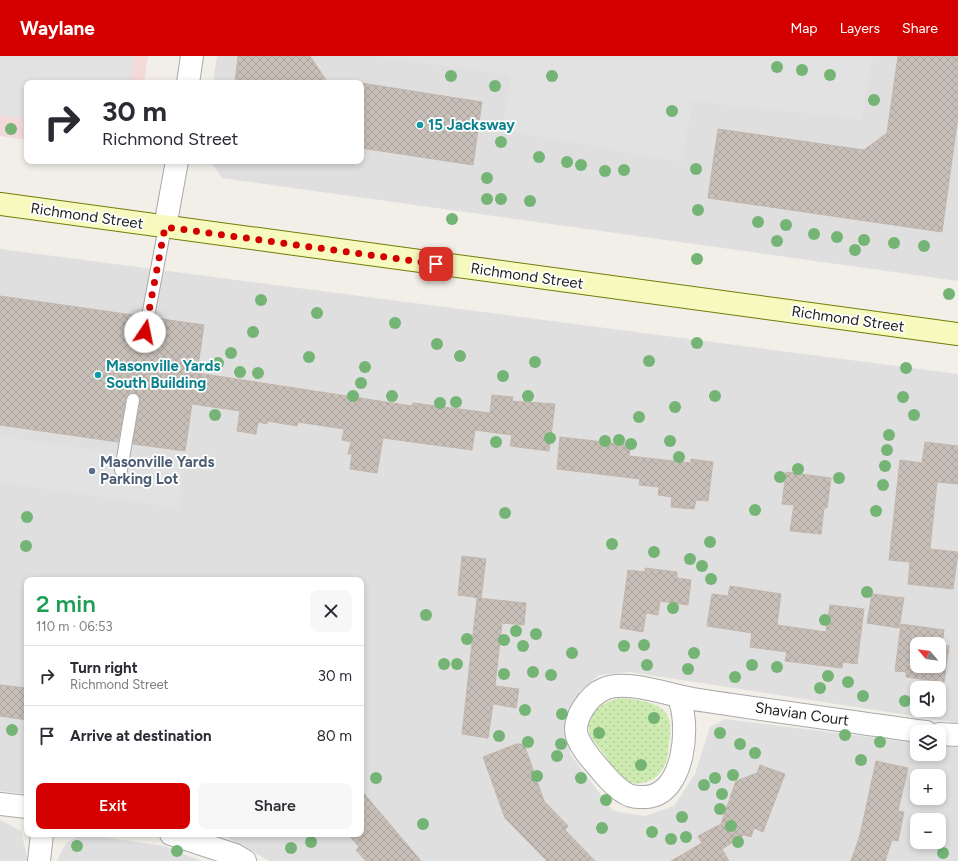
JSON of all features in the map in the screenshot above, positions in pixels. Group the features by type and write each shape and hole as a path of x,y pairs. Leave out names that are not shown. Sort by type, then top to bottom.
{"main road":[{"name":"Richmond Street","path":"0,204 958,334"}],"street":[{"path":"188,80 192,56"},
{"path":"165,227 176,164"},
{"name":"Shavian Court","path":"678,696 682,705 685,725 682,751 676,773 671,783 651,797 638,797 625,794 614,786 586,753 577,734 578,721 584,708 592,696 604,688 620,686 678,696 910,730"},
{"path":"946,734 958,735"},
{"path":"0,804 24,807"},
{"path":"39,861 42,837"},
{"path":"180,837 235,855 245,861"}],"lane":[{"path":"145,332 165,227"},
{"path":"121,470 133,400"}],"shaded area":[{"path":"0,56 148,56 144,80 24,80 24,140 0,136"},
{"path":"0,56 134,56 130,80 24,80 24,119 0,115"},
{"path":"217,56 958,56 958,281 222,178 212,164 364,164 364,80 213,80"},
{"path":"373,56 873,56 861,119 692,101 682,162 503,130 511,75"},
{"path":"0,249 958,374 958,723 919,717 946,717 946,681 910,681 910,716 630,672 599,675 580,691 569,717 570,754 613,811 645,816 674,806 695,774 710,727 725,719 910,742 910,761 946,761 946,746 958,748 958,861 270,861 226,837 364,837 364,577 24,577 24,794 0,791"},
{"name":"Masonville Yards Parking Lot","path":"0,436 185,463 179,508 0,482"},
{"path":"0,820 21,831 28,861 0,861"},
{"path":"77,837 102,837 164,846 201,861 57,861 66,843"}],"green space":[{"path":"620,698 639,700 652,704 663,710 669,718 670,732 665,765 657,776 645,782 632,783 621,776 593,740 589,732 588,724 594,712 605,703"}],"building":[{"path":"238,56 310,56 326,80 235,80"},
{"path":"898,56 958,56 958,116 942,232 708,198 718,129 864,150 887,133"},
{"name":"15 Jacksway","path":"364,83 482,102 473,165 364,148"},
{"name":"Masonville Yards South Building","path":"0,296 140,316 138,334 144,339 151,337 155,318 204,325 197,373 412,406 413,403 490,413 492,395 513,397 512,401 555,404 549,451 510,446 512,435 475,430 472,450 383,438 377,473 350,469 352,454 348,454 351,442 342,440 344,429 298,422 297,426 267,421 267,424 258,422 256,434 237,431 240,411 192,404 185,451 133,444 140,401 138,395 134,393 130,393 126,398 118,442 0,425"},
{"path":"560,437 630,445 629,456 691,463 691,459 713,462 708,501 696,500 694,509 671,507 672,497 658,495 659,487 639,485 640,479 557,469"},
{"path":"925,442 958,446 958,484 937,482 930,549 958,552 953,589 908,584 910,562 889,560 900,460 922,463"},
{"path":"786,472 831,478 827,508 824,508 821,534 790,531 794,505 782,504"},
{"path":"462,556 486,559 481,598 458,595"},
{"path":"645,568 677,572 677,578 691,580 688,605 660,601 658,615 646,613 643,632 620,628 628,570 645,572"},
{"path":"730,586 781,594 777,625 826,632 830,605 864,609 857,664 843,662 842,668 785,661 787,652 750,647 752,633 707,626 712,594 728,596"},
{"path":"872,594 904,598 899,628 867,623"},
{"path":"477,598 526,603 524,625 502,623 495,686 519,689 516,708 493,704 488,738 462,734"},
{"path":"901,624 944,630 943,637 910,637 910,673 945,673 944,681 906,677 906,672 895,671"},
{"path":"946,646 949,646 946,668"},
{"path":"0,685 24,688 24,720 0,716"},
{"path":"516,744 524,744 544,801 568,826 565,830 595,861 547,861 505,818 483,757"},
{"path":"876,761 908,768 898,811 904,812 898,841 892,840 885,861 851,861 860,835"},
{"path":"760,765 785,774 763,832 754,828 751,837 744,835 722,849 729,861 671,861 702,843 698,836 721,824 736,781 757,773"},
{"path":"364,794 421,861 366,861 356,850 359,847 351,837 364,837"}],"place":[{"name":"15 Jacksway","path":"420,125"},
{"name":"Masonville Yards South Building","path":"98,375"},
{"name":"Masonville Yards Parking Lot","path":"92,471"}],"route":[{"path":"145,332 165,227 436,264"}]}
